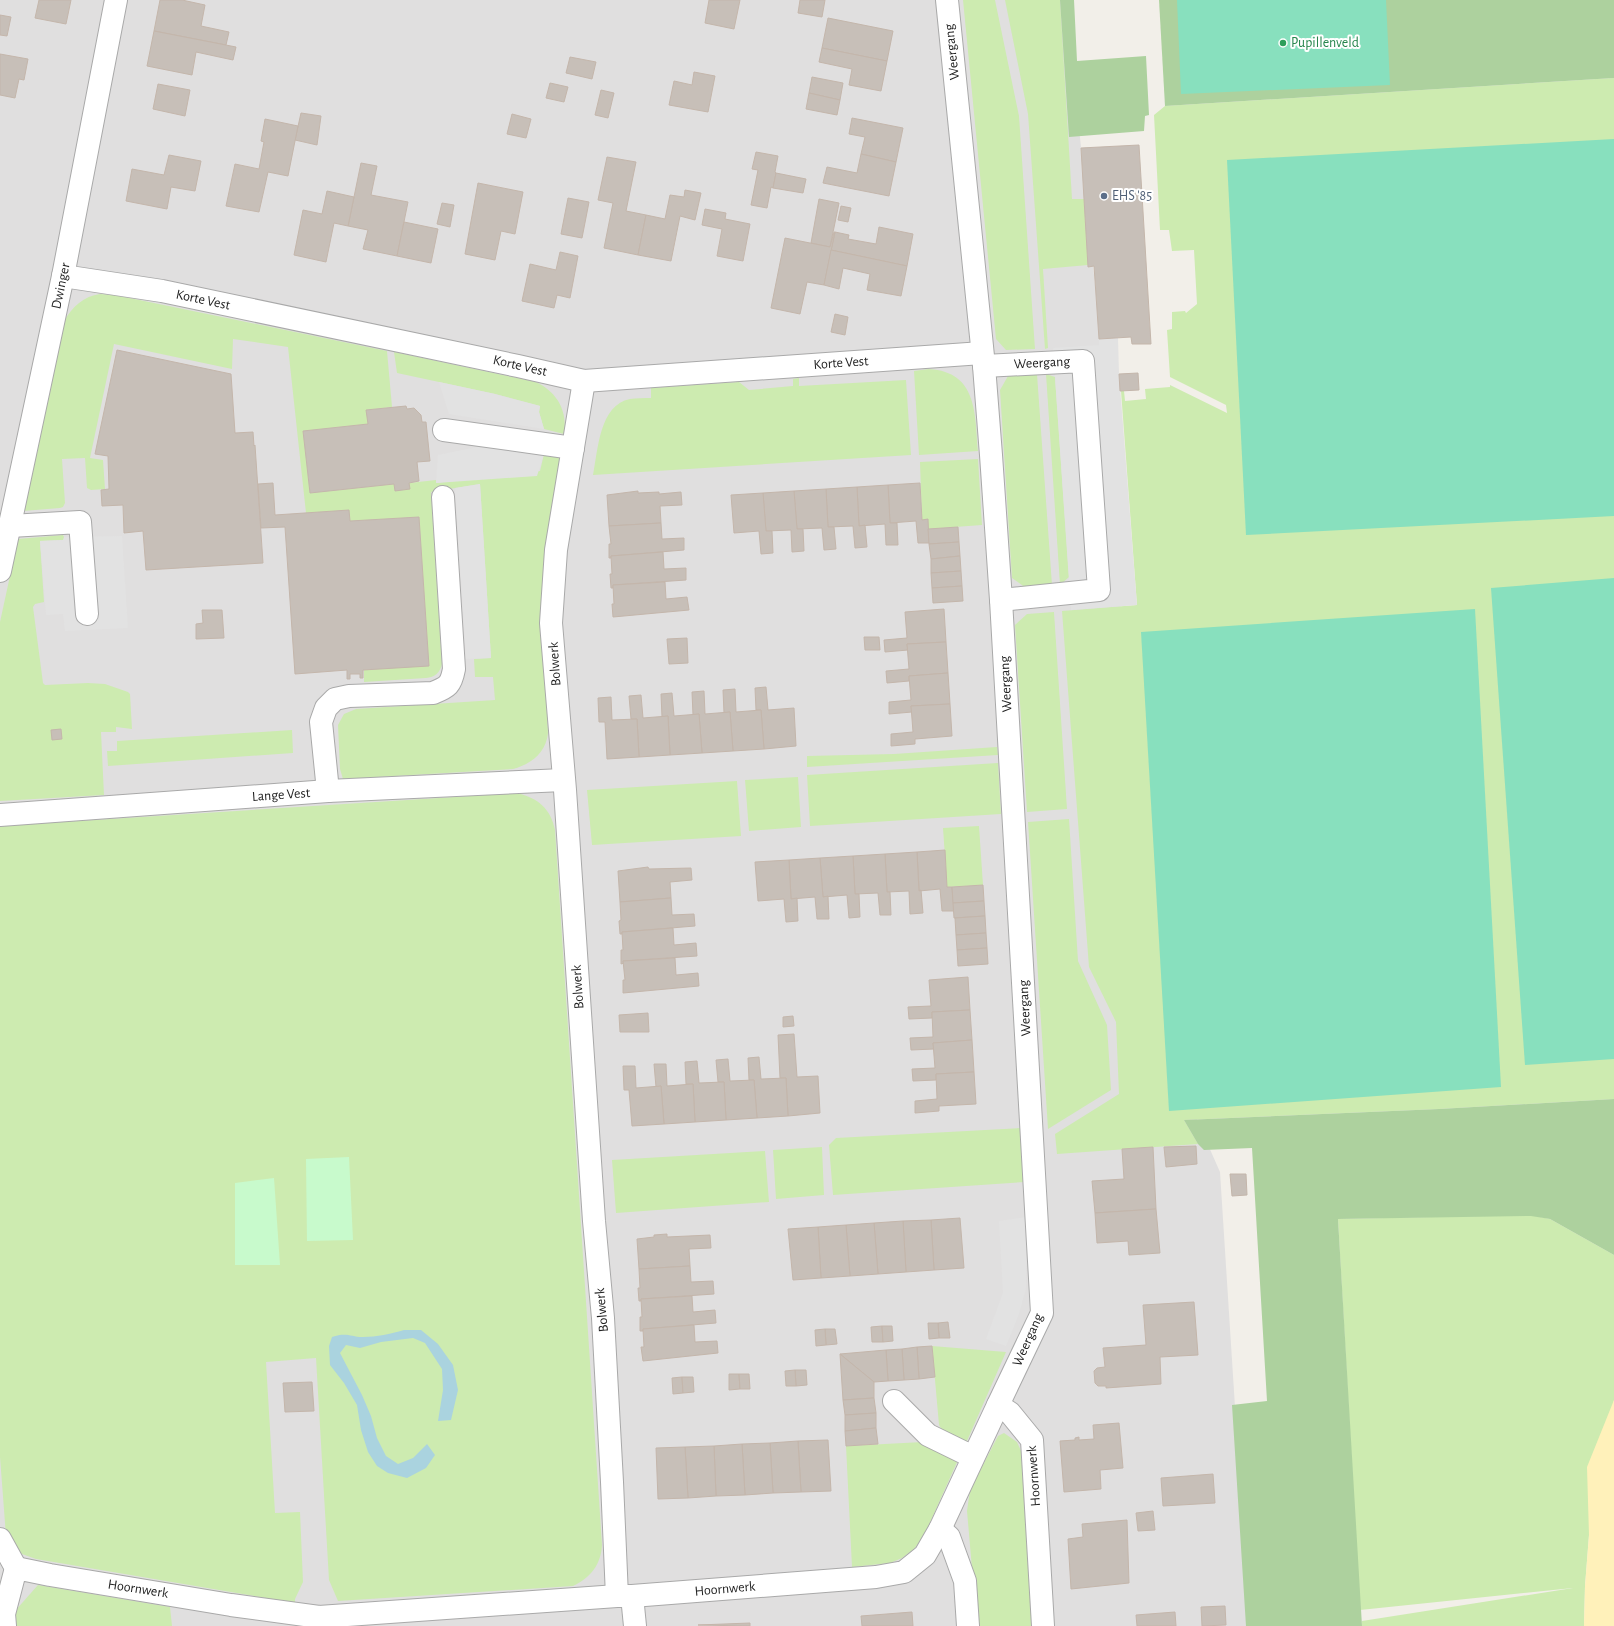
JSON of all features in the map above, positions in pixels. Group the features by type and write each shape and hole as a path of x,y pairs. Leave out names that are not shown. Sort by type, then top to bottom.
{"street":[{"name":"Dwinger","path":"0,571 64,276 116,0"},
{"name":"Weergang","path":"947,0 983,360 1001,600 1042,1313 998,1405"},
{"name":"Korte Vest","path":"64,276 162,291 584,381 983,360"},
{"name":"Weergang","path":"983,360 1083,361 1084,368 1099,590 1001,600"},
{"name":"Bolwerk","path":"584,381 556,550 551,623 594,1221 603,1318 612,1482 625,1596"},
{"path":"444,430 573,448"},
{"path":"328,791 321,722 326,708 335,699 349,696 433,693 445,688 452,680 454,669 443,497"},
{"path":"10,526 80,522 87,614"},
{"name":"Lange Vest","path":"0,815 328,791 563,780"},
{"path":"894,1401 928,1435 973,1457"},
{"name":"Hoornwerk","path":"16,1568 320,1622 869,1577 904,1572 925,1555 940,1529 998,1405 1010,1413 1032,1440 1043,1626"},
{"path":"940,1529 949,1536 965,1581 968,1626"},
{"path":"0,1539 16,1568 4,1614 4,1626"},
{"path":"625,1596 635,1626"}],"shaded area":[{"path":"0,0 1066,0 1117,501 1133,975 1220,1172 1249,1626 0,1626"},
{"path":"1118,338 1119,374 1137,605 1071,610 1053,348 1099,345 1099,339"},
{"path":"439,382 495,394 540,406 539,412 544,429 449,414"},
{"path":"477,447 544,454 537,476 436,483 438,455"},
{"path":"480,484 491,658 466,659 455,488"},
{"path":"122,536 128,628 65,631 63,614 46,615 40,541 63,540 64,537"},
{"path":"1027,1217 1026,1288 1019,1314 1006,1346 986,1339 1003,1293 999,1221"}],"green space":[{"path":"963,0 995,0 1019,116 1035,349 1006,350 996,339"},
{"path":"1005,0 1060,0 1072,199 1084,199 1088,265 1043,269 1048,348 1045,349 1028,114"},
{"path":"1060,0 1074,0 1077,61 1146,56 1149,115 1145,116 1144,131 1069,137"},
{"path":"1159,0 1614,0 1614,78 1165,106"},
{"name":"Pupillenveld","path":"1177,0 1386,0 1390,85 1181,94"},
{"path":"1614,78 1614,1099 1439,1109 1184,1120 1198,1144 1057,1154 1055,1134 1119,1094 1116,1022 1089,967 1062,611 1137,605 1121,391 1124,391 1125,401 1146,399 1145,389 1170,387 1170,385 1227,413 1226,405 1170,377 1167,330 1172,329 1172,312 1185,311 1186,313 1197,304 1194,250 1172,251 1169,230 1160,230 1154,115 1165,106"},
{"path":"1614,139 1614,516 1246,535 1227,160"},
{"path":"100,294 115,295 387,351 392,407 367,410 368,424 303,431 310,493 394,484 395,490 409,489 409,483 436,480 436,483 540,471 544,454 561,457 549,526 543,578 542,630 548,733 547,740 541,752 536,757 526,764 513,769 343,779 340,769 338,725 344,714 356,709 495,700 493,677 475,677 474,659 491,658 480,484 431,492 442,664 440,670 434,676 426,678 364,682 364,670 429,665 419,517 350,521 349,510 306,513 288,347 233,339 232,369 114,344 90,458 103,460 105,489 91,490 87,488 85,458 62,459 65,503 63,507 23,511 64,321 79,303 89,297"},
{"path":"394,352 536,382 550,391 559,403 564,418 564,434 544,429 539,412 540,406 495,394 397,373"},
{"path":"929,369 945,372 957,378 965,387 971,398 974,410 978,451 919,455 914,371"},
{"path":"1037,374 1052,585 1026,588 1012,578 1000,390 1008,376"},
{"path":"1046,374 1055,377 1069,577 1060,585"},
{"path":"799,378 799,386 906,380 911,455 593,475 602,430 606,419 612,410 620,403 630,399 651,398 651,388 739,382 749,390 793,386 793,379"},
{"path":"978,459 982,525 928,529 922,520 920,462"},
{"path":"63,535 65,539 63,540 40,541 44,602 35,604 33,607 43,683 45,685 88,683 105,684 128,692 130,694 132,729 116,727 116,732 101,732 104,795 0,801 0,622 18,539"},
{"path":"1614,578 1614,1059 1525,1065 1491,588"},
{"path":"1475,609 1501,1087 1169,1111 1141,632"},
{"path":"1054,612 1067,809 1027,812 1015,625 1027,614"},
{"path":"292,730 293,753 108,766 107,751 117,751 117,741"},
{"path":"997,747 998,755 807,767 807,756 894,754"},
{"path":"998,763 1001,814 810,826 807,775"},
{"path":"798,777 801,827 749,831 745,780"},
{"path":"737,781 741,836 592,845 587,790"},
{"path":"517,793 537,801 547,810 555,830 602,1545 599,1559 594,1570 585,1579 573,1586 338,1601 329,1580 316,1358 266,1362 275,1513 300,1512 303,1582 295,1599 295,1603 36,1559 15,1550 6,1536 0,1457 0,826"},
{"path":"1069,819 1078,961 1107,1025 1111,1090 1048,1129 1028,822"},
{"path":"979,826 983,885 947,887 943,828"},
{"path":"1614,1099 1614,1255 1550,1219 1531,1216 1338,1219 1362,1626 1246,1626 1232,1405 1267,1401 1252,1148 1204,1150 1198,1144 1184,1120 1439,1109"},
{"path":"1021,1128 1025,1182 833,1195 829,1145 836,1138"},
{"path":"822,1147 824,1195 776,1199 773,1150"},
{"path":"765,1151 769,1202 616,1213 612,1160"},
{"path":"349,1157 353,1240 307,1241 306,1159"},
{"path":"274,1178 280,1265 235,1265 235,1183"},
{"path":"1531,1215 1550,1219 1614,1255 1614,1400 1589,1535 1584,1626 1362,1626 1362,1621 1573,1588 1360,1610 1338,1219"},
{"path":"932,1346 1006,1352 967,1441 961,1441 946,1436 939,1425"},
{"path":"1004,1433 1017,1442 1021,1451 1032,1626 977,1626 967,1511 970,1490 998,1436"},
{"path":"923,1442 958,1460 924,1536 914,1549 902,1558 890,1563 852,1567 846,1446"},
{"path":"38,1585 170,1607 172,1626 16,1626 15,1611"}],"sand":[{"path":"1614,1400 1614,1626 1584,1626 1589,1535 1587,1467"}],"water":[{"path":"404,1330 421,1330 438,1344 453,1365 458,1390 451,1420 438,1421 443,1390 442,1369 425,1343 413,1338 381,1342 360,1348 346,1345 340,1353 362,1395 371,1416 377,1438 386,1456 398,1464 413,1458 427,1444 435,1455 426,1468 407,1478 388,1473 377,1466 368,1452 361,1430 357,1405 344,1383 330,1365 329,1346 332,1337 345,1335 363,1337 389,1334"}],"building":[{"path":"39,0 71,0 66,24 35,18"},
{"path":"160,0 182,0 205,5 201,26 229,32 226,45 154,31"},
{"path":"709,0 740,0 734,29 705,23"},
{"path":"800,0 825,0 822,17 798,13"},
{"path":"0,15 11,17 7,36 0,35"},
{"path":"828,18 893,31 887,61 822,48"},
{"path":"154,31 236,47 233,60 196,52 192,75 147,66"},
{"path":"822,48 887,61 881,91 849,85 852,69 819,62"},
{"path":"0,54 28,59 24,80 19,79 15,98 0,95"},
{"path":"570,57 596,62 592,79 566,73"},
{"path":"694,72 715,76 708,112 669,105 674,81 692,85"},
{"path":"812,77 843,83 840,100 809,93"},
{"path":"550,83 568,87 564,102 546,98"},
{"path":"158,84 190,90 185,116 153,109"},
{"path":"601,90 614,93 608,118 595,115"},
{"path":"809,93 840,100 837,115 806,109"},
{"path":"301,113 321,116 317,145 295,140"},
{"path":"512,114 531,119 526,138 507,134"},
{"path":"852,118 903,128 896,162 861,154 865,137 849,134"},
{"path":"265,119 298,126 288,176 268,172 259,212 226,206 235,164 259,169 264,142 261,141"},
{"path":"1139,145 1151,344 1132,344 1131,337 1099,339 1094,266 1088,267 1081,148"},
{"path":"756,152 778,156 773,188 771,187 767,208 751,205 758,170 752,169"},
{"path":"861,154 896,162 889,196 823,183 827,167 857,173"},
{"path":"169,155 201,161 195,191 171,187 167,209 126,201 132,169 164,175"},
{"path":"607,157 636,162 626,211 646,215 638,255 604,248 613,203 598,200"},
{"path":"361,163 377,166 371,195 408,202 397,256 363,249 368,230 348,226"},
{"path":"776,173 806,179 803,193 773,188"},
{"path":"478,183 523,192 515,234 501,231 495,260 465,254"},
{"path":"685,190 701,193 695,220 680,216 671,261 638,255 646,215 665,219 670,195 684,197"},
{"path":"327,191 354,197 348,226 334,223 326,262 294,255 303,210 322,214"},
{"path":"568,198 589,202 582,238 561,234"},
{"path":"819,199 839,203 830,247 811,243"},
{"path":"442,203 454,205 450,227 437,224"},
{"path":"841,206 851,208 848,222 838,220"},
{"path":"705,209 726,213 725,219 750,224 743,261 717,256 722,229 702,225"},
{"path":"404,222 438,229 431,263 397,256"},
{"path":"879,227 913,234 907,266 831,250 835,232 849,235 848,239 876,244"},
{"path":"834,232 824,285 807,282 800,314 771,308 785,238 830,247"},
{"path":"831,250 907,266 901,296 867,290 870,274 843,268 839,289 824,285"},
{"path":"560,252 578,256 570,298 557,295 554,308 522,301 530,264 556,270"},
{"path":"835,314 848,317 845,335 831,332"},
{"path":"117,350 231,374 235,433 253,432 263,563 146,570 143,531 124,533 123,505 102,506 101,490 109,489 108,456 95,454"},
{"path":"1138,373 1139,390 1120,391 1119,374"},
{"path":"406,406 407,409 414,408 421,415 422,422 426,422 430,461 417,462 419,481 409,483 410,489 395,491 394,484 310,493 303,431 368,424 366,410"},
{"path":"273,483 275,515 349,510 350,521 419,517 429,666 363,670 363,678 360,678 360,674 350,674 350,679 347,679 347,670 295,674 285,527 261,528 258,484"},
{"path":"920,483 922,520 928,519 929,543 918,543 916,521 890,523 888,485"},
{"path":"888,485 890,523 897,523 898,545 886,545 885,524 859,526 857,487"},
{"path":"857,487 859,526 865,525 867,547 855,548 853,526 828,527 826,489"},
{"path":"826,489 828,527 834,527 836,549 824,550 822,528 797,529 794,491"},
{"path":"638,491 638,493 659,492 659,494 681,492 682,505 660,506 661,523 609,526 607,495"},
{"path":"794,491 797,529 803,529 804,551 792,552 791,530 766,531 763,493"},
{"path":"763,493 766,531 772,531 773,553 761,554 759,531 734,533 731,495"},
{"path":"661,523 662,539 684,538 684,550 611,556 611,558 609,558 609,544 611,544 609,526"},
{"path":"958,527 959,542 929,544 928,529"},
{"path":"959,542 960,556 931,559 929,544"},
{"path":"663,552 664,569 686,568 686,580 613,585 613,588 611,588 611,556"},
{"path":"960,556 961,571 931,573 931,559"},
{"path":"961,571 962,586 932,588 931,573"},
{"path":"665,582 666,599 687,597 689,610 613,617 613,585"},
{"path":"962,586 963,601 933,603 932,588"},
{"path":"944,609 946,642 907,644 908,650 885,652 884,640 907,638 905,612"},
{"path":"202,610 222,610 224,638 196,639 196,624 203,623"},
{"path":"864,637 879,637 880,650 865,650"},
{"path":"687,638 688,663 669,664 667,639"},
{"path":"946,642 948,673 909,676 909,681 887,683 886,671 909,669 907,644"},
{"path":"948,673 950,704 911,706 912,712 889,714 889,702 911,700 909,676"},
{"path":"766,687 768,710 794,708 796,746 764,749 761,710 756,710 755,688"},
{"path":"735,689 736,712 761,710 764,749 733,751 730,712 724,713 723,690"},
{"path":"704,691 705,714 730,712 733,751 702,753 699,714 693,715 692,692"},
{"path":"672,693 674,716 699,714 702,753 670,755 668,716 662,717 661,694"},
{"path":"641,695 643,718 668,716 670,755 639,757 637,719 631,719 629,696"},
{"path":"611,697 612,720 637,719 639,757 607,759 605,722 599,722 598,698"},
{"path":"950,704 952,736 915,739 915,744 891,746 891,734 913,732 911,706"},
{"path":"61,729 62,739 52,740 51,730"},
{"path":"945,850 947,887 952,887 954,911 942,911 940,889 919,891 917,852"},
{"path":"917,852 919,891 921,890 923,913 910,914 909,891 887,892 885,854"},
{"path":"885,854 887,892 890,892 891,915 880,915 878,893 855,894 853,856"},
{"path":"853,856 855,894 859,894 860,917 849,918 847,895 823,897 820,858"},
{"path":"820,858 823,897 828,896 829,919 817,919 815,897 791,899 789,860"},
{"path":"789,860 791,899 797,898 798,921 786,922 784,899 758,901 755,862"},
{"path":"648,867 649,869 691,868 692,880 670,882 671,898 620,902 618,871"},
{"path":"983,885 984,901 953,903 952,887"},
{"path":"671,898 672,915 694,914 695,926 622,932 622,934 620,934 620,902"},
{"path":"984,901 985,916 954,918 953,903"},
{"path":"985,916 986,933 956,935 955,918"},
{"path":"673,928 674,945 696,943 697,956 623,961 624,963 621,964 621,950 623,950 622,932"},
{"path":"986,933 987,948 957,950 956,935"},
{"path":"987,948 988,964 958,966 957,950"},
{"path":"675,958 676,975 698,973 699,986 623,993 623,980 625,980 623,961"},
{"path":"968,977 970,1010 932,1012 932,1018 909,1019 908,1007 931,1006 929,980"},
{"path":"970,1010 972,1040 933,1043 934,1049 911,1050 910,1038 933,1037 932,1012"},
{"path":"648,1013 649,1032 620,1032 619,1015"},
{"path":"793,1016 794,1026 783,1027 783,1017"},
{"path":"794,1034 797,1077 818,1076 820,1113 788,1116 786,1078 780,1078 778,1035"},
{"path":"972,1040 974,1072 936,1074 936,1080 913,1081 912,1069 935,1068 933,1043"},
{"path":"759,1057 761,1079 786,1078 788,1116 757,1118 754,1080 749,1080 748,1058"},
{"path":"728,1059 730,1081 754,1080 757,1118 726,1120 724,1082 718,1082 716,1060"},
{"path":"697,1061 699,1083 724,1082 726,1120 695,1122 693,1084 686,1084 685,1062"},
{"path":"654,1064 666,1064 667,1086 693,1084 695,1122 664,1124 661,1086 656,1087"},
{"path":"623,1066 635,1066 636,1088 661,1086 664,1124 632,1126 629,1090 624,1090"},
{"path":"974,1072 976,1104 939,1106 939,1111 915,1113 915,1101 937,1099 936,1074"},
{"path":"1196,1146 1197,1164 1166,1167 1164,1147"},
{"path":"1153,1147 1156,1209 1095,1213 1092,1181 1124,1179 1122,1149"},
{"path":"1230,1174 1246,1174 1247,1195 1232,1196"},
{"path":"1156,1209 1160,1253 1129,1255 1128,1241 1097,1243 1095,1213"},
{"path":"960,1218 964,1268 934,1270 931,1220"},
{"path":"931,1220 934,1270 906,1272 903,1221"},
{"path":"903,1221 906,1272 878,1274 874,1223"},
{"path":"874,1223 878,1274 850,1276 846,1225"},
{"path":"846,1225 850,1276 821,1278 818,1227"},
{"path":"818,1227 821,1278 793,1280 788,1229"},
{"path":"667,1234 667,1237 710,1235 711,1248 689,1249 690,1266 639,1269 637,1239"},
{"path":"690,1266 691,1282 713,1281 714,1294 641,1299 641,1301 639,1301 639,1269"},
{"path":"692,1296 693,1312 715,1310 716,1323 643,1329 643,1331 640,1331 640,1317 642,1317 641,1299"},
{"path":"1194,1302 1198,1355 1160,1357 1161,1384 1106,1388 1106,1386 1098,1386 1095,1383 1094,1371 1097,1368 1105,1367 1103,1348 1146,1345 1143,1305"},
{"path":"948,1322 950,1338 939,1338 938,1323"},
{"path":"928,1323 938,1323 939,1338 929,1339"},
{"path":"694,1325 695,1342 717,1341 718,1353 643,1361 641,1347 644,1347 643,1329"},
{"path":"882,1326 883,1342 872,1342 871,1327"},
{"path":"882,1326 892,1326 893,1341 883,1342"},
{"path":"825,1329 835,1329 837,1344 826,1345"},
{"path":"825,1329 826,1345 816,1346 815,1330"},
{"path":"932,1346 935,1377 919,1379 917,1347"},
{"path":"917,1347 919,1379 904,1380 902,1349"},
{"path":"902,1349 904,1380 888,1381 886,1350"},
{"path":"886,1350 888,1381 874,1382 840,1354"},
{"path":"840,1354 874,1382 874,1398 843,1400"},
{"path":"795,1370 806,1370 807,1385 796,1386"},
{"path":"795,1370 796,1386 786,1386 785,1371"},
{"path":"729,1374 739,1374 740,1389 729,1390"},
{"path":"739,1374 749,1374 750,1389 740,1389"},
{"path":"682,1377 683,1393 673,1394 672,1378"},
{"path":"682,1377 693,1377 694,1392 683,1393"},
{"path":"312,1382 314,1411 285,1412 283,1383"},
{"path":"874,1398 876,1413 845,1415 843,1400"},
{"path":"876,1413 876,1428 845,1431 845,1415"},
{"path":"1119,1423 1123,1468 1100,1470 1101,1489 1064,1492 1060,1441 1075,1440 1075,1438 1079,1437 1079,1440 1094,1439 1093,1425"},
{"path":"876,1428 878,1444 846,1446 845,1431"},
{"path":"828,1440 831,1491 801,1492 798,1441"},
{"path":"798,1441 801,1492 773,1493 770,1443"},
{"path":"770,1443 773,1493 745,1495 742,1444"},
{"path":"742,1444 745,1495 716,1496 714,1446"},
{"path":"714,1446 716,1496 688,1498 685,1447"},
{"path":"685,1447 688,1498 658,1499 656,1448"},
{"path":"1213,1474 1215,1503 1163,1506 1161,1478"},
{"path":"1153,1511 1155,1530 1138,1531 1136,1513"},
{"path":"1127,1520 1129,1583 1071,1589 1068,1539 1083,1537 1082,1524"},
{"path":"1225,1606 1226,1625 1202,1626 1201,1607"},
{"path":"912,1612 913,1626 862,1626 861,1616"},
{"path":"1175,1612 1176,1626 1137,1626 1136,1615"},
{"path":"750,1623 750,1626 698,1625"}],"place":[{"name":"Pupillenveld","path":"1283,43"},
{"name":"EHS '85","path":"1104,196"}]}
